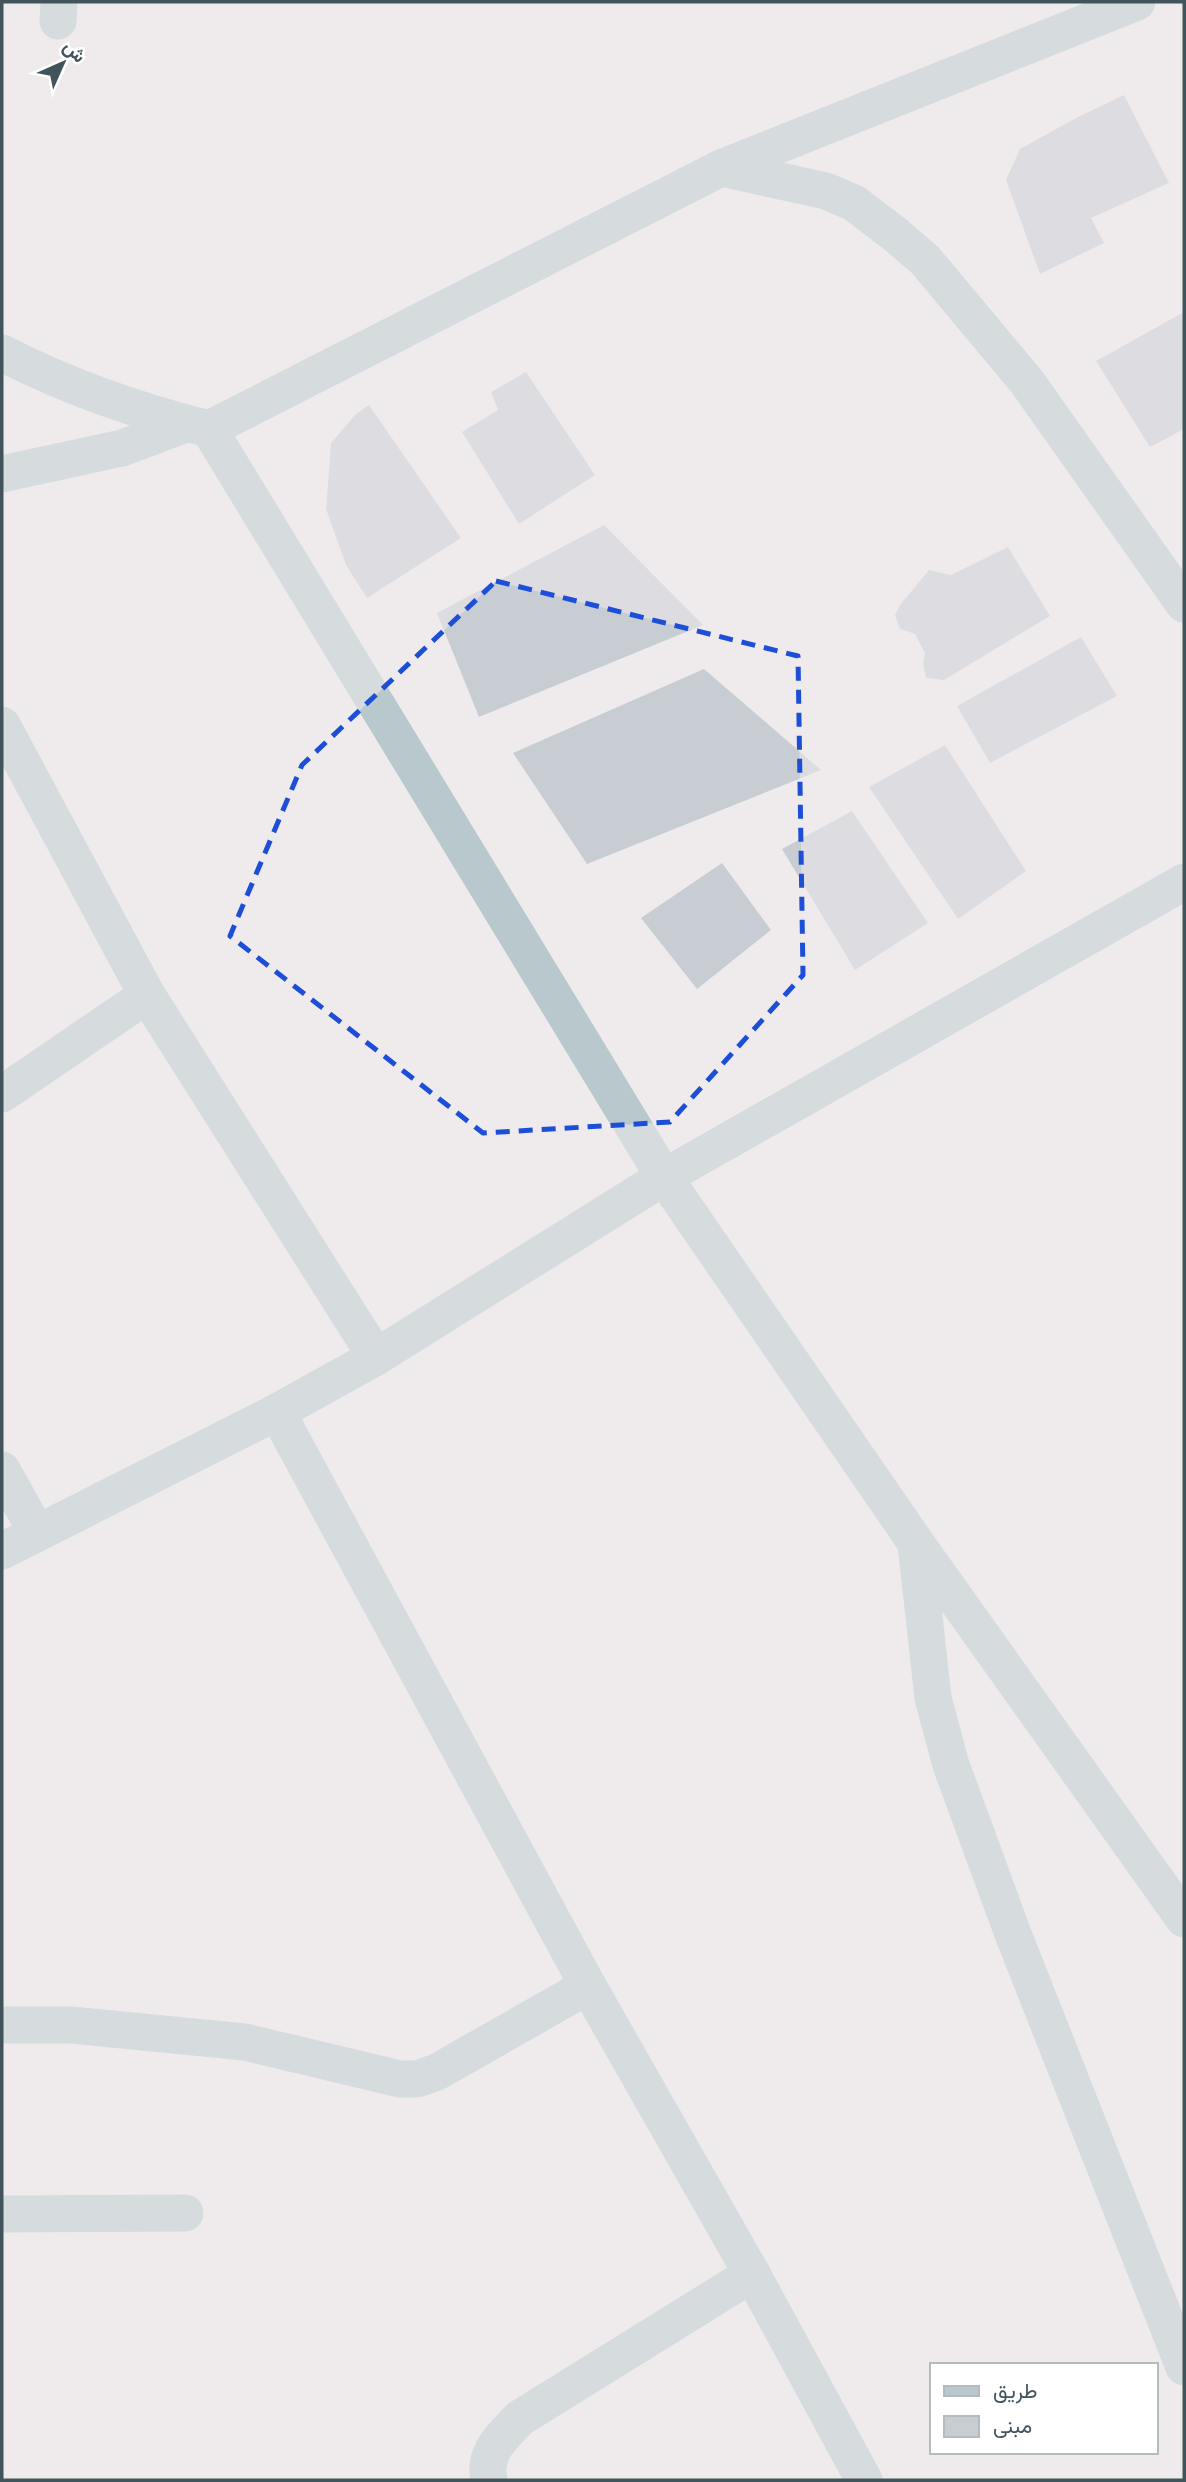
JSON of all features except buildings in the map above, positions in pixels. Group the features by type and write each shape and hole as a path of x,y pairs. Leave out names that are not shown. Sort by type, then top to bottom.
{"street":[{"path":"2,474 122,447 197,426 721,168 1137,2"},
{"path":"721,168 826,191 854,204 925,260 1027,382 1184,604"},
{"path":"2,353 38,371 127,406 197,426 664,1177 916,1543 1184,1919"},
{"path":"2,725 147,995 376,1357"},
{"path":"2,1551 277,1412 376,1357 664,1177 1184,882"},
{"path":"2,1094 147,995"},
{"path":"277,1412 588,1986 752,2274 864,2480"},
{"path":"2,1470 37,1533"},
{"path":"916,1543 933,1698 951,1765 1013,1934 1184,2367"},
{"path":"2,2025 71,2025 245,2042 400,2079 418,2079 438,2072 588,1986"},
{"path":"2,2214 185,2213"},
{"path":"489,2480 488,2459 493,2447 520,2418 752,2274"}],"highlighted area":[{"path":"496,581 798,656 803,975 670,1122 483,1133 230,936 302,765"}]}
